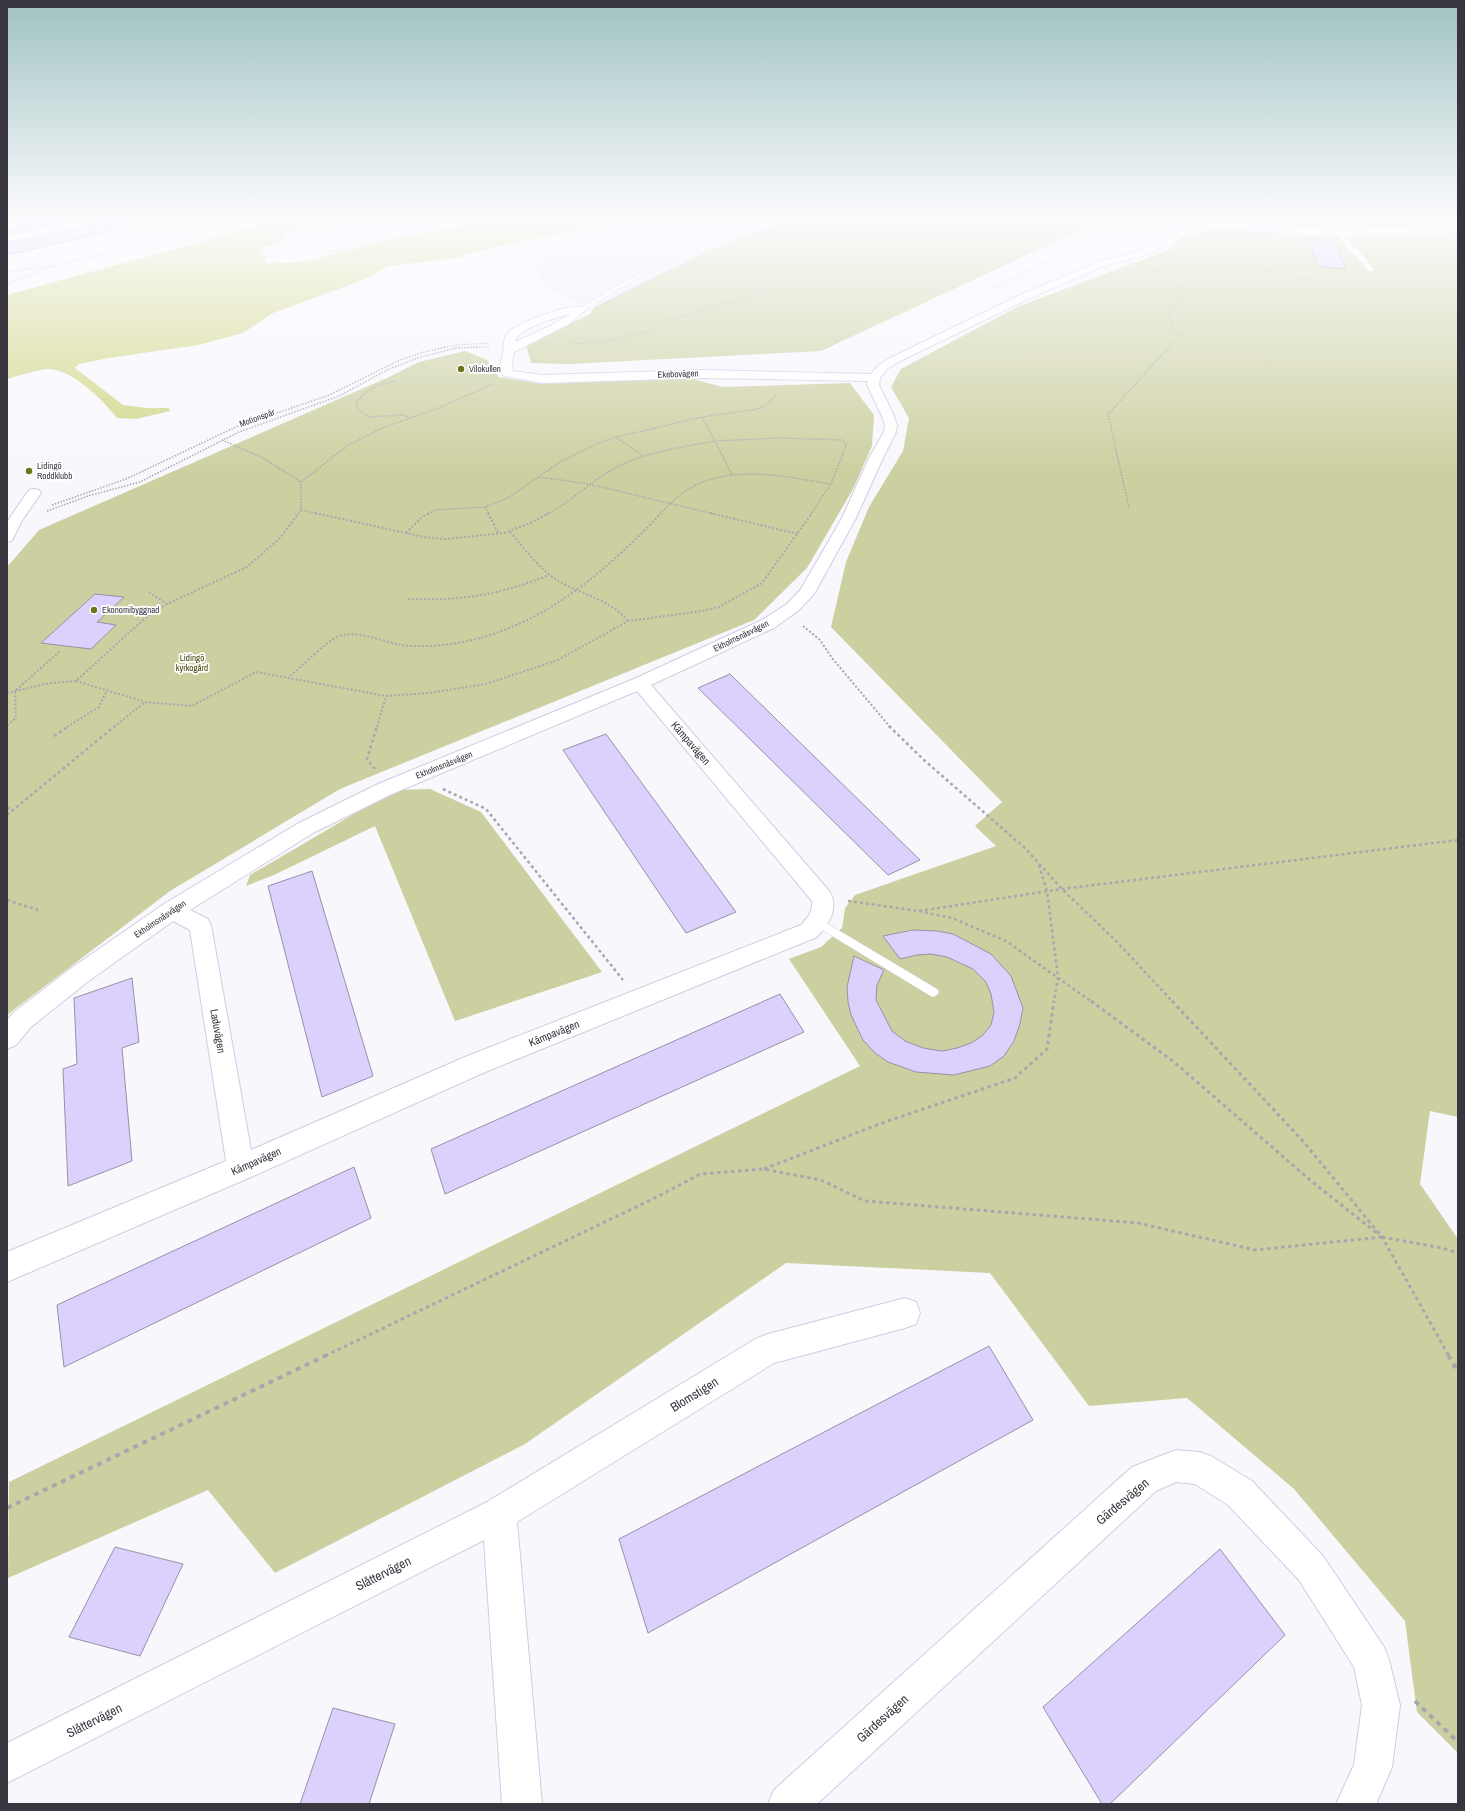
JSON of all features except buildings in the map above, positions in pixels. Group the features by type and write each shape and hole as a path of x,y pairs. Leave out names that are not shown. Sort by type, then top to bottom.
{"street":[{"path":"874,378 883,367 898,358 1011,304"},
{"path":"508,374 505,365 509,348 575,316 582,309"},
{"name":"Ekebovägen","path":"508,374 542,379 702,374 874,378"},
{"name":"Ekholmsnäsvägen","path":"7,1038 22,1020 72,981 172,910 306,828 385,789 640,683 768,624 793,607 808,591 849,518 876,458 890,432 888,416 873,385 874,378"},
{"path":"7,538 16,519 34,493"},
{"name":"Kämpavägen","path":"640,683 822,898"},
{"path":"818,922 823,912 824,905 822,898"},
{"name":"Laduvägen","path":"172,910 200,924 241,1168"},
{"name":"Kämpavägen","path":"7,1267 241,1168 474,1065 808,931 818,922"},
{"name":"Blomstigen","path":"499,1514 768,1349 905,1313"},
{"name":"Gärdesvägen","path":"788,1804 1144,1479 1176,1466 1199,1468 1240,1493 1311,1568 1371,1660 1381,1705 1373,1767 1356,1804"},
{"path":"499,1514 522,1804"},
{"name":"Slåttervägen","path":"7,1764 499,1514"}],"lane":[{"path":"582,309 591,304"},
{"path":"818,922 933,992"}],"path":[{"path":"555,349 569,344 605,342 650,331 662,322 723,304"},
{"path":"1129,508 1108,414 1178,338 1168,318 1176,304"},
{"path":"16,519 126,479 238,426 327,396 378,370 424,352 457,345 481,343 509,348"},
{"name":"Motionspår","path":"16,519 88,496 140,482 222,440 259,424 339,396 389,369 421,357 456,348 509,348"},
{"path":"301,482 347,446 382,428 436,409 502,380 508,374"},
{"path":"396,381 384,383 362,394 356,403 358,410 369,417 403,415 410,418"},
{"path":"406,534 422,517 435,510 485,507 508,498 560,462 599,443 643,430 702,417 758,409 767,404 776,394"},
{"path":"702,417 732,475"},
{"path":"616,437 644,456"},
{"path":"7,693 50,684 76,681 145,702 192,706 256,672 290,676 386,696 429,694 493,682 558,660 628,621 702,611 719,607 742,596 762,583 798,534 831,484 846,446 843,440 783,437 690,444 644,456 623,464 589,484 556,509 510,532 499,534 445,539 424,537 301,510"},
{"path":"222,440 260,455 281,466 301,482"},
{"path":"290,676 336,637 346,634 404,645 442,644 482,637 514,626 542,612 598,575 637,538 670,503 688,489 708,481 732,475 782,477 831,484"},
{"path":"538,477 589,484 798,534"},
{"path":"76,681 152,612 247,567 280,538 301,510 301,482"},
{"path":"485,507 499,534"},
{"path":"510,532 549,575 576,590 615,607 628,621"},
{"path":"408,599 454,600 488,596 521,587 549,575"},
{"path":"149,592 167,604"},
{"path":"802,625 820,640 832,658 882,720 925,761 1026,849 1062,889 1116,941 1302,1140 1382,1237 1458,1372"},
{"path":"15,691 60,651"},
{"path":"54,736 98,707 107,690"},
{"path":"7,725 16,718 15,691"},
{"path":"385,789 378,773 367,759 386,696"},
{"path":"7,815 145,702"},
{"path":"414,777 486,809 638,1000"},
{"path":"7,808 13,810"},
{"path":"919,911 1062,889 1458,840"},
{"path":"763,1169 882,1123 1015,1078 1047,1049 1058,977 1047,891 1038,863"},
{"path":"822,898 919,911 952,918 1006,941 1174,1062 1310,1180 1382,1237"},
{"path":"7,900 38,910"},
{"path":"7,1508 659,1196 700,1174 763,1169 821,1180 865,1201 1138,1223 1256,1250 1382,1237 1442,1248 1458,1253"}],"shaded area":[{"path":"7,304 299,304 273,313 243,333 198,345 79,364 75,368 123,405 147,408 169,408 170,411 136,419 117,418 87,387 68,375 49,369 7,379"},
{"path":"577,304 601,304 594,307"}],"green space":[{"path":"601,304 923,304 821,351 568,364 531,363 526,345 590,314 594,307"},
{"path":"1026,304 1458,304 1458,1117 1430,1111 1420,1184 1458,1239 1458,1753 1417,1712 1405,1621 1294,1489 1187,1398 1089,1406 990,1273 786,1263 525,1444 275,1573 208,1490 8,1578 9,1482 860,1066 789,959 821,947 842,928 845,908 855,895 996,846 975,826 1002,802 831,627 846,562 869,507 903,451 909,418 891,387 901,369"},
{"name":"Lidingö kyrkogård","path":"465,351 487,360 499,377 542,384 689,378 723,387 850,383 874,415 872,446 853,489 807,568 754,620 340,789 170,891 7,1015 7,567 39,530 389,377 419,362"},
{"path":"430,789 481,812 602,972 455,1021 375,826 274,875 246,886 250,875 395,790"}],"place":[{"name":"Vilokullen","path":"461,369"},
{"name":"Lidingö Roddklubb","path":"29,471"},
{"name":"Ekonomibyggnad","path":"94,610"}]}
